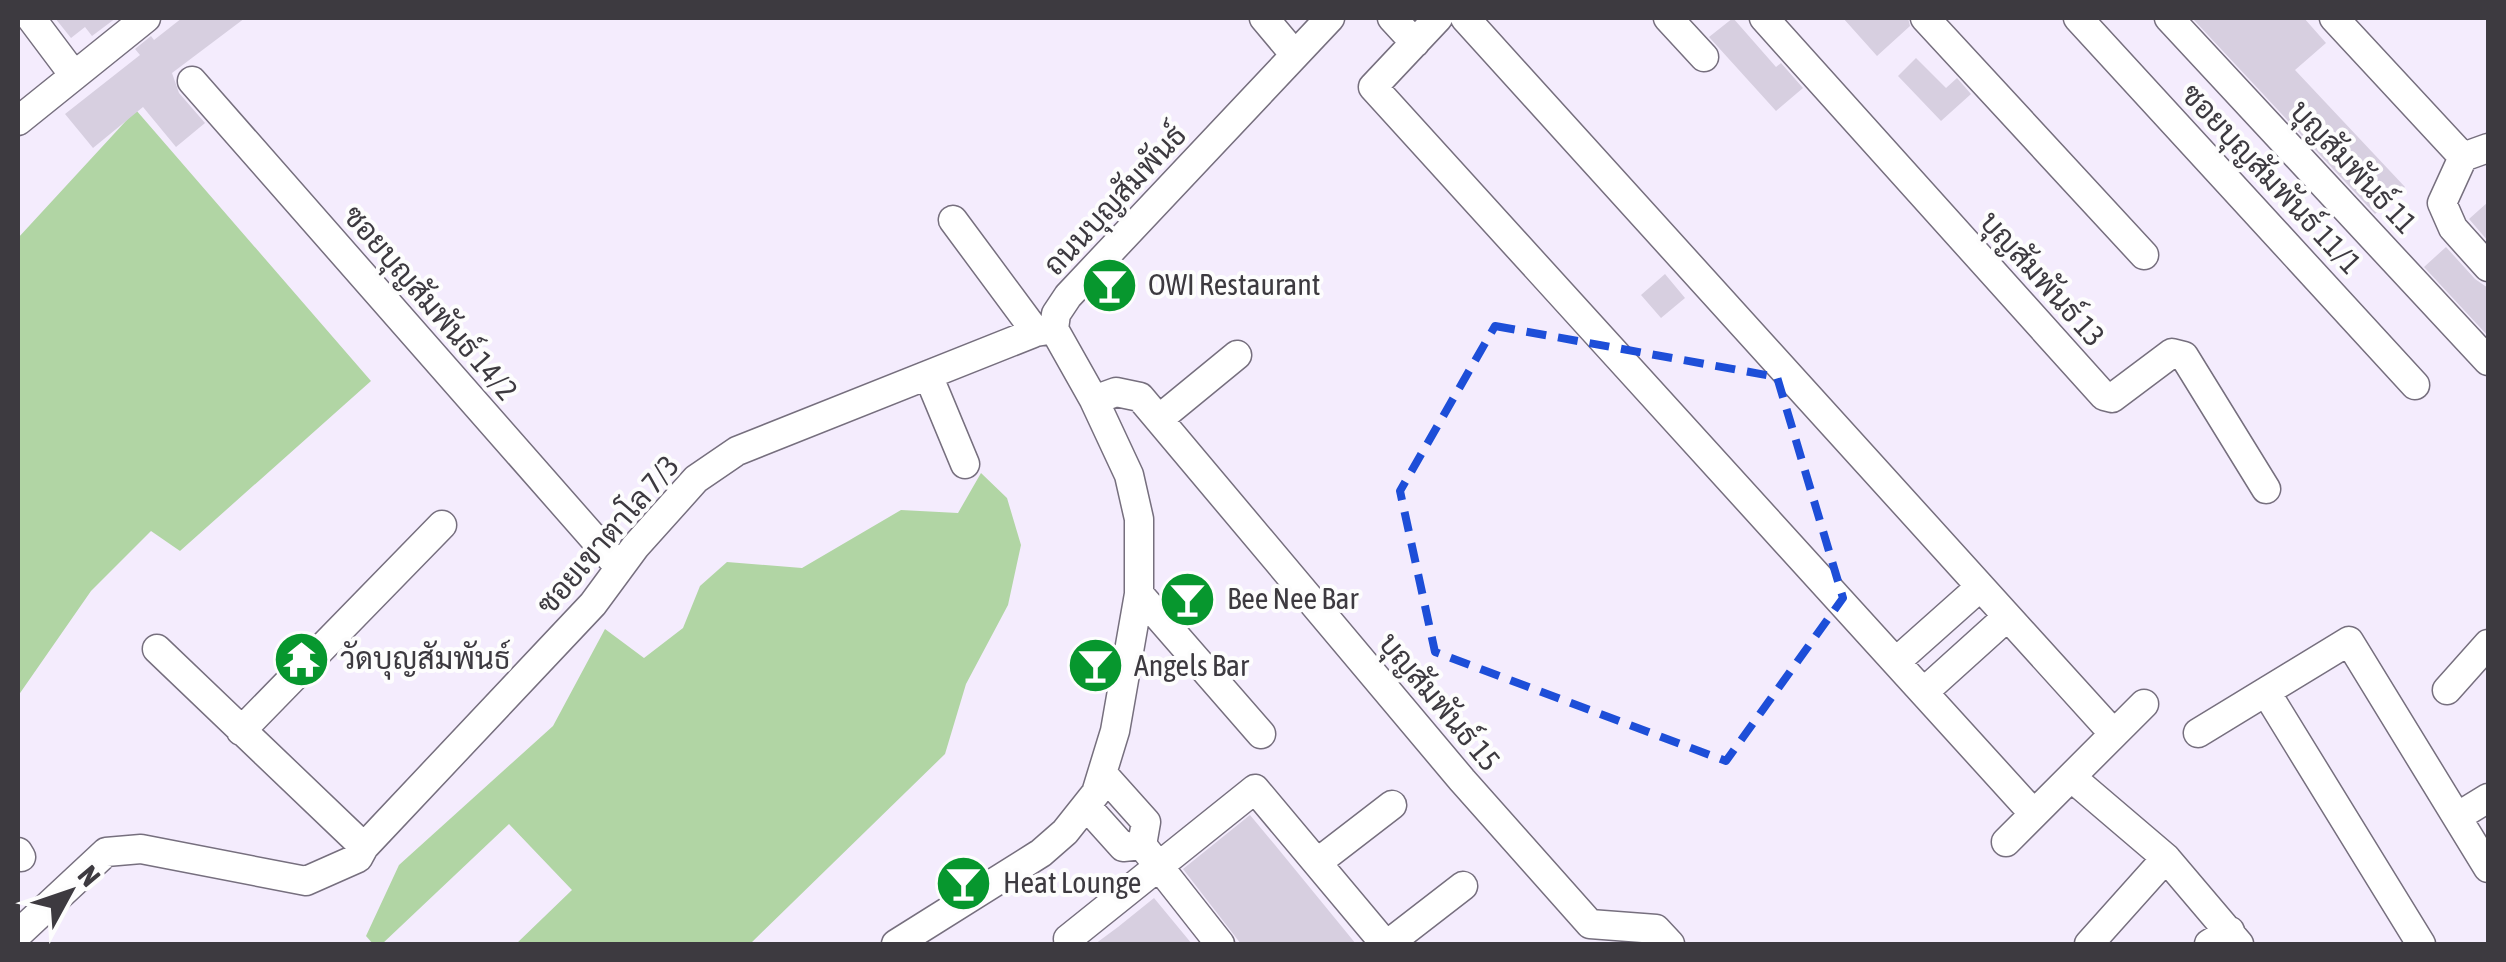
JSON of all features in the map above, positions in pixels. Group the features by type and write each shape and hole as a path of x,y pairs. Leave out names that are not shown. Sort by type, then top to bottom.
{"street":[{"path":"31,18 73,74"},
{"path":"18,121 146,18"},
{"path":"1264,18 1295,55"},
{"name":"ถนนบุญสัมพันธ์","path":"1044,330 1068,296 1330,18"},
{"path":"1392,18 1415,43"},
{"path":"1438,18 1373,87 2034,814"},
{"path":"1464,18 2114,734"},
{"path":"1668,18 1704,58"},
{"name":"บุญสัมพันธ์ 13","path":"1764,18 2104,396 2112,398 2172,353 2184,356 2266,489"},
{"path":"1925,18 2144,255"},
{"name":"ซอยบุญสัมพันธ์ 11/1","path":"2078,18 2415,384"},
{"name":"บุญสัมพันธ์ 11","path":"2169,18 2488,360"},
{"path":"2345,21 2476,152 2442,203 2452,228 2488,268"},
{"name":"ซอยบุญสัมพันธ์ 14/2","path":"192,81 618,568"},
{"path":"896,944 1041,853 1087,808 1104,774 1115,731 1139,594 1139,519 1129,475 1094,400 1044,330 953,220"},
{"name":"ซอยเขาตาโล 7/3","path":"18,934 106,852 140,848 306,881 358,858 593,604 618,568 696,479 737,451 1044,330"},
{"path":"1159,419 1237,355"},
{"path":"928,375 965,464"},
{"name":"บุญสัมพันธ์ 15","path":"1094,400 1116,392 1140,397 1462,780 1590,924 1656,929 1670,944"},
{"path":"240,731 442,525"},
{"path":"1898,660 1980,587"},
{"path":"1139,594 1261,734"},
{"path":"1925,691 2007,618"},
{"path":"2198,733 2349,641 2488,868"},
{"path":"2447,690 2488,644"},
{"path":"157,649 364,848"},
{"path":"2266,692 2421,944"},
{"path":"2006,842 2144,704"},
{"path":"1104,774 1146,822 1151,856 1220,944"},
{"path":"2071,777 2166,858 2226,940"},
{"path":"1073,944 1068,939 1151,856 1255,789 1386,944 1463,886"},
{"path":"2457,817 2488,798"},
{"path":"1318,862 1392,805"},
{"path":"1087,808 1123,846 1151,856"},
{"path":"2098,941 2166,858"}],"highlighted area":[{"path":"1495,326 1777,377 1843,598 1726,761 1435,652 1400,491"}],"green space":[{"path":"136,110 371,381 180,551 151,531 91,591 18,696 18,238"},
{"path":"981,473 1007,498 1021,545 1008,605 966,684 945,754 750,944 516,944 572,890 509,824 382,944 373,944 366,936 399,865 553,726 605,629 644,658 683,628 700,586 727,562 802,568 901,510 958,513"}],"building":[{"path":"55,18 116,18 92,36 85,27 71,38"},
{"path":"182,18 245,18 172,73 179,93 205,123 176,147 143,107 93,148 65,114 140,55 135,49"},
{"path":"1733,18 1776,67 1781,63 1803,88 1776,111 1709,37"},
{"path":"1843,18 1908,18 1910,26 1877,56"},
{"path":"2192,18 2304,18 2326,43 2295,70 2405,187 2375,214"},
{"path":"1916,58 1946,88 1957,78 1971,94 1941,121 1898,76"},
{"path":"2488,202 2488,241 2469,219"},
{"path":"2446,247 2488,288 2488,336 2424,267"},
{"path":"1665,274 1685,298 1661,318 1641,295"},
{"path":"1250,815 1356,944 1241,944 1183,869"},
{"path":"1154,898 1192,944 1095,944 1118,927"}],"place":[{"name":"OWI Restaurant","path":"1109,285"},
{"name":"Bee Nee Bar","path":"1188,599"},
{"name":"วัดบุญสัมพันธ์","path":"301,659"},
{"name":"Angels Bar","path":"1095,666"},
{"name":"Heat Lounge","path":"964,883"}]}
